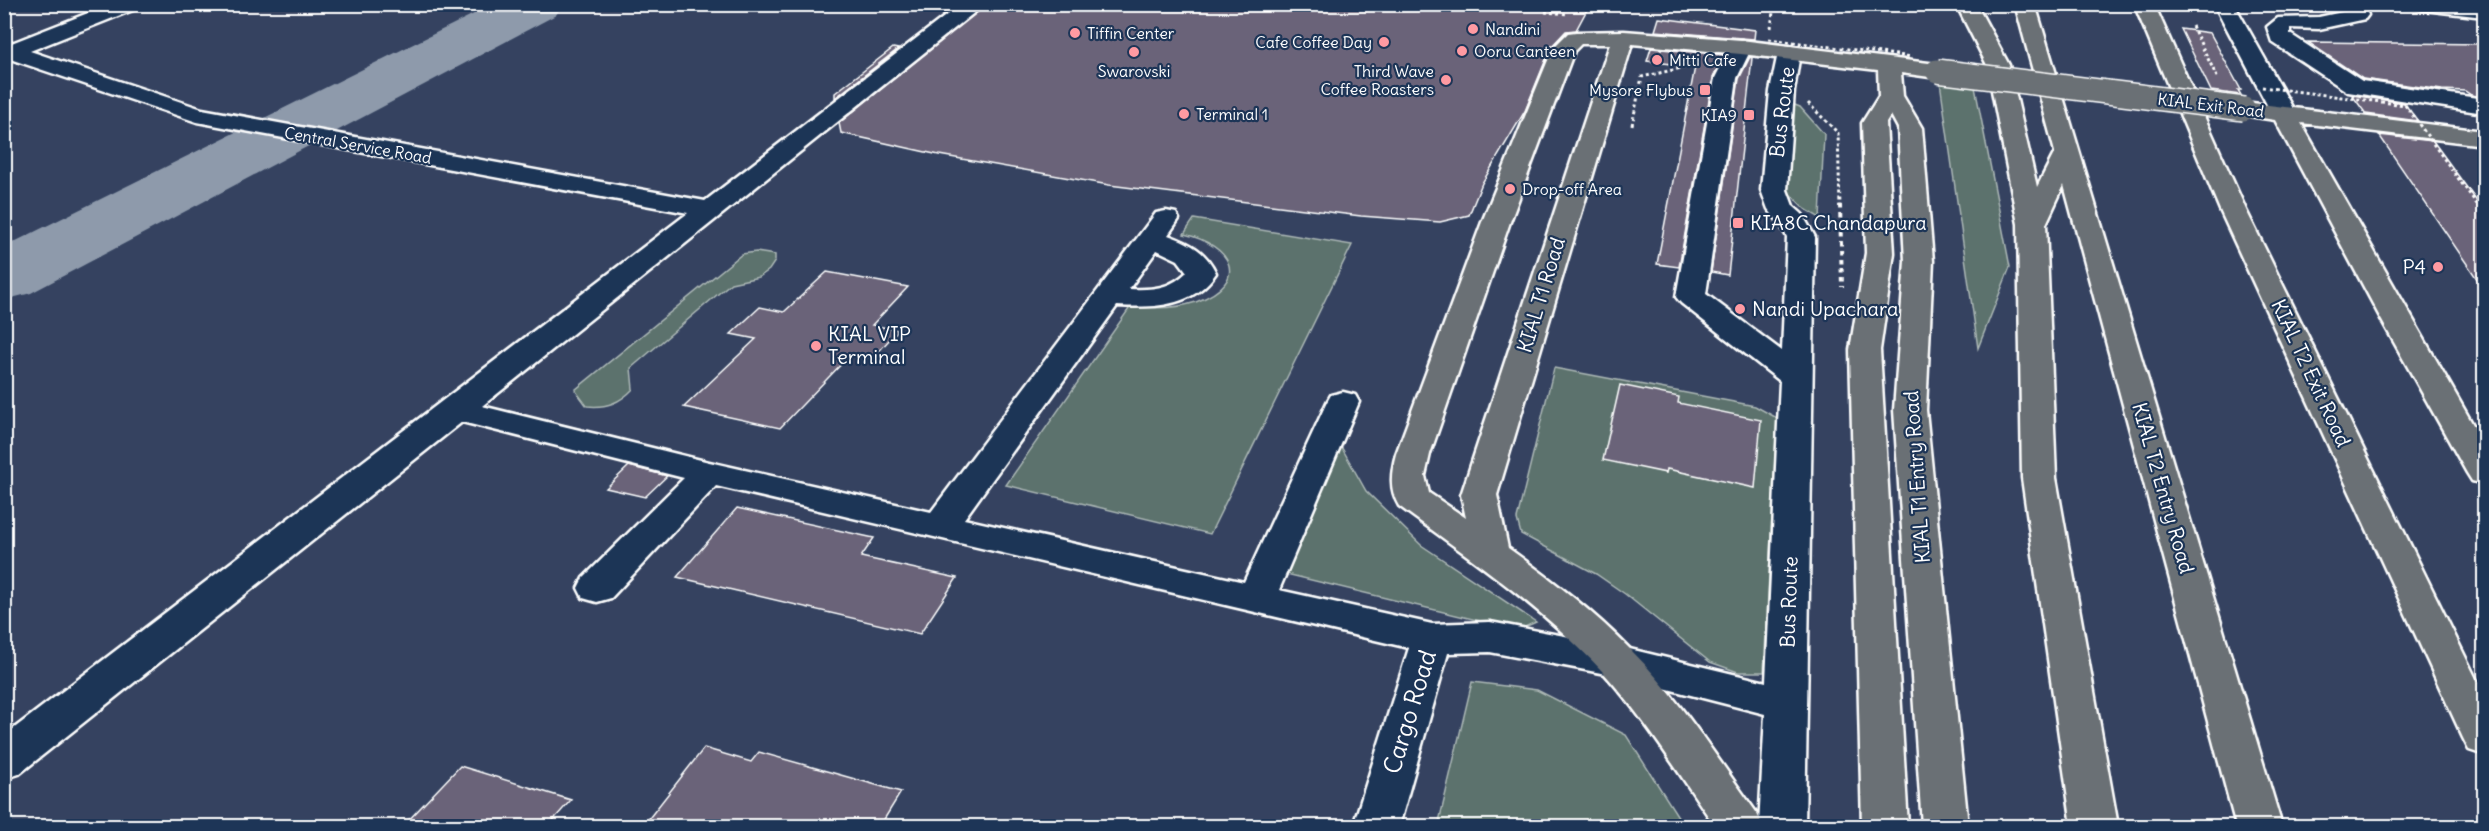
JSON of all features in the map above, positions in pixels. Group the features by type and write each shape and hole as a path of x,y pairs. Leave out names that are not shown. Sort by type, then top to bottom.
{"main road":[{"path":"1966,4 1998,65 2032,224 2039,478 2095,826"},
{"name":"KIAL T2 Entry Road","path":"2025,4 2259,826"},
{"name":"KIAL T2 Exit Road","path":"2144,4 2233,210 2484,738"},
{"path":"1740,826 1672,729 1617,662 1556,604 1412,498 1408,476 1413,454 1496,222 1564,48 1576,38 1624,37 1789,53 1890,81 1874,123 1880,253 1865,350 1885,826"},
{"name":"KIAL T1 Road","path":"1491,556 1479,495 1616,55 1624,37"},
{"name":"KIAL T2 Entry Road","path":"1998,65 2068,150"},
{"name":"KIAL Exit Road","path":"1890,81 1937,71 2484,138"},
{"name":"KIAL T1 Entry Road","path":"1890,81 1910,128 1919,261 1910,410 1945,826"},
{"path":"2284,114 2396,320 2484,472"},
{"path":"2032,224 2068,150"}],"lane":[{"path":"7,53 131,4"},
{"path":"4,761 975,4"},
{"path":"2224,4 2284,114"},
{"path":"2352,4 2357,9 2358,15 2319,23 2285,22 2278,27 2280,37 2356,87 2484,105"},
{"path":"2424,4 2484,11"},
{"path":"1741,47 1726,78 1691,297 1797,378"},
{"name":"Central Service Road","path":"7,53 197,115 713,210"},
{"name":"Bus Route","path":"1782,826 1801,237 1792,220 1780,209 1774,190 1782,91 1789,53"},
{"path":"940,526 1159,229 1187,252 1199,265 1202,273 1193,284 1164,298 1109,297"},
{"path":"1256,598 1343,402"},
{"path":"456,410 709,473 1432,639"},
{"path":"597,588 709,473"},
{"name":"Cargo Road","path":"1376,826 1432,639 1490,637 1617,662 1786,703"}],"path":[{"path":"1853,4 1879,8"},
{"path":"2192,26 2220,82"},
{"path":"1632,125 1642,77 1693,66 1696,44"},
{"path":"2252,86 2405,105 2484,213"}],"shaded area":[{"path":"5,5 2484,5 2484,826 5,826"}],"green space":[{"path":"1940,82 1975,87 2010,267 1978,348"},
{"path":"1787,102 1800,107 1824,134 1820,218 1805,209 1786,190"},
{"path":"1194,219 1352,245 1210,534 1006,485 1131,306 1164,308 1180,306 1213,294 1224,284 1229,274 1229,264 1223,255 1214,246 1184,234"},
{"path":"756,252 775,255 775,261 769,270 759,277 731,283 631,368 633,389 623,398 606,405 587,406 575,390 742,254"},
{"path":"1554,368 1755,406 1777,418 1764,672 1738,672 1710,662 1625,594 1596,574 1521,534 1517,519"},
{"path":"1338,441 1366,491 1421,545 1536,622 1518,630 1282,573"},
{"path":"1472,682 1537,690 1626,735 1684,826 1438,826"}],"building":[{"name":"Terminal 1","path":"987,4 1590,4 1576,30 1566,31 1551,47 1525,111 1482,183 1469,215 1440,222 1361,216 1109,185 939,155 841,133 839,123"},
{"path":"1659,18 1755,30 1754,39 1655,31"},
{"path":"2181,29 2210,33 2241,90 2238,90 2241,95 2211,91"},
{"path":"2308,42 2484,44 2484,97 2471,95 2465,91 2363,79"},
{"path":"893,48 898,49 835,98 835,93"},
{"path":"1651,48 1724,55 1713,78 1679,267 1657,264 1695,67 1647,61"},
{"path":"1750,57 1752,58 1728,275 1711,272 1739,79"},
{"path":"2352,95 2404,103 2418,121 2366,114"},
{"path":"2379,135 2433,141 2484,211 2484,289"},
{"name":"KIAL VIP Terminal","path":"827,272 908,287 872,325 898,330 873,358 851,354 780,428 684,407 756,339 731,334 760,307 784,312"},
{"path":"1620,385 1679,397 1678,403 1761,420 1755,488 1667,469 1666,473 1603,460"},
{"path":"629,466 667,476 645,497 606,488"},
{"path":"737,508 874,538 861,557 957,578 920,634 677,577"},
{"path":"704,748 751,762 759,752 901,792 880,826 643,826"},
{"path":"460,766 571,800 548,826 403,826"}],"taxiway":[{"path":"4,277 537,4"}],"place":[{"name":"Nandini","path":"1473,29"},
{"name":"Tiffin Center","path":"1075,33"},
{"name":"Cafe Coffee Day","path":"1384,42"},
{"name":"Ooru Canteen","path":"1462,51"},
{"name":"Swarovski","path":"1134,52"},
{"name":"Mitti Cafe","path":"1657,60"},
{"name":"Third Wave Coffee Roasters","path":"1446,80"},
{"name":"Mysore Flybus","path":"1705,90"},
{"name":"Terminal 1","path":"1184,114"},
{"name":"KIA9","path":"1749,115"},
{"name":"Drop-off Area","path":"1510,189"},
{"name":"KIA8C Chandapura","path":"1738,223"},
{"name":"P4","path":"2438,267"},
{"name":"Nandi Upachara","path":"1740,309"},
{"name":"KIAL VIP Terminal","path":"816,346"}]}
